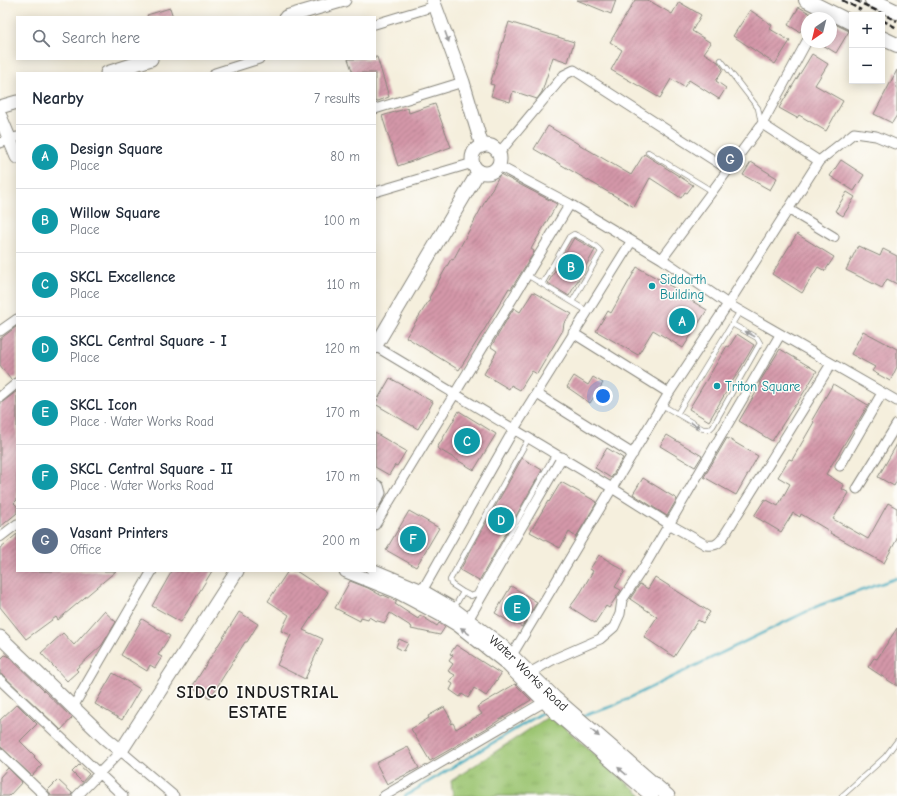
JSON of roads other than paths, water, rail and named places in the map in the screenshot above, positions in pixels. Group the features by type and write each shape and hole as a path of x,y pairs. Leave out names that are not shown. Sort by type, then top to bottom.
{"main road":[{"path":"289,16 344,0"},
{"path":"806,0 821,12"},
{"path":"879,1 897,12"},
{"path":"434,3 463,82 482,146"},
{"path":"837,18 849,22"},
{"path":"885,39 897,45"},
{"path":"110,72 148,60"},
{"path":"0,107 16,102"},
{"path":"0,116 16,155"},
{"path":"376,345 476,167 474,154 476,150 482,146 492,146 499,159 496,169 488,173 476,167"},
{"path":"2,643 121,751 236,572"},
{"name":"Water Works Road","path":"350,572 422,591 453,609 512,655 525,676 548,701 668,796"},
{"name":"Water Works Road","path":"376,572 458,625 525,676"},
{"name":"Water Works Road","path":"561,711 652,796"}],"street":[{"path":"376,24 434,3"},
{"path":"662,259 762,124 803,48"},
{"path":"220,72 230,70 256,60"},
{"path":"728,170 574,70 564,75 499,159 631,242 662,259 728,304 897,401"},
{"path":"376,109 463,82"},
{"path":"762,124 819,161"},
{"path":"512,655 669,393 728,304 819,161 854,133 876,136 895,144"},
{"path":"376,192 476,167"},
{"path":"376,523 570,204"},
{"path":"788,209 834,237"},
{"path":"422,591 514,429 631,242"},
{"path":"0,331 16,320"},
{"path":"573,333 669,393"},
{"path":"525,676 554,658 600,639 614,627 620,614 622,600 647,562 780,335"},
{"path":"376,348 562,457 669,524 706,545 713,546 718,544 831,364"},
{"path":"0,397 16,384"},
{"path":"840,466 882,393"},
{"path":"537,394 633,454"},
{"path":"857,489 897,424"},
{"path":"468,620 562,457"},
{"path":"376,484 379,486 381,493 376,502"},
{"path":"0,537 16,525"},
{"path":"72,707 151,572"},
{"path":"0,680 123,796"},
{"path":"384,796 548,701"},
{"path":"77,796 121,751 174,796"},
{"path":"0,753 45,796"}],"lane":[{"path":"721,60 758,108 762,124"},
{"path":"648,152 712,191"},
{"path":"542,284 569,237 574,234 580,237 599,249 601,252 572,302"},
{"path":"527,275 587,311"},
{"path":"677,414 740,310"},
{"path":"662,405 702,429 710,429 760,343 757,338 732,324"},
{"path":"734,390 744,397"},
{"path":"529,440 552,454 553,458 476,594 471,596 463,592 449,581 527,441 529,440"},
{"path":"453,609 463,592"},
{"path":"842,796 885,757 897,741"}],"waterway":[{"path":"583,716 613,706 820,605 897,578"},
{"path":"405,796 547,710"}],"railway":[{"path":"842,0 861,10"},
{"path":"855,0 897,21"},
{"path":"885,22 897,28"}],"place":[{"name":"Vasant Printers","path":"730,159"},
{"name":"Willow Square","path":"571,267"},
{"name":"Siddarth Building","path":"652,286"},
{"name":"Design Square","path":"682,321"},
{"name":"Triton Square","path":"717,386"},
{"name":"SKCL Excellence","path":"467,441"},
{"name":"SKCL Central Square - I","path":"501,520"},
{"name":"SKCL Central Square - II","path":"413,539"},
{"name":"SKCL Icon","path":"517,608"}],"district":[{"name":"SIDCO INDUSTRIAL ESTATE","path":"258,702"}]}
